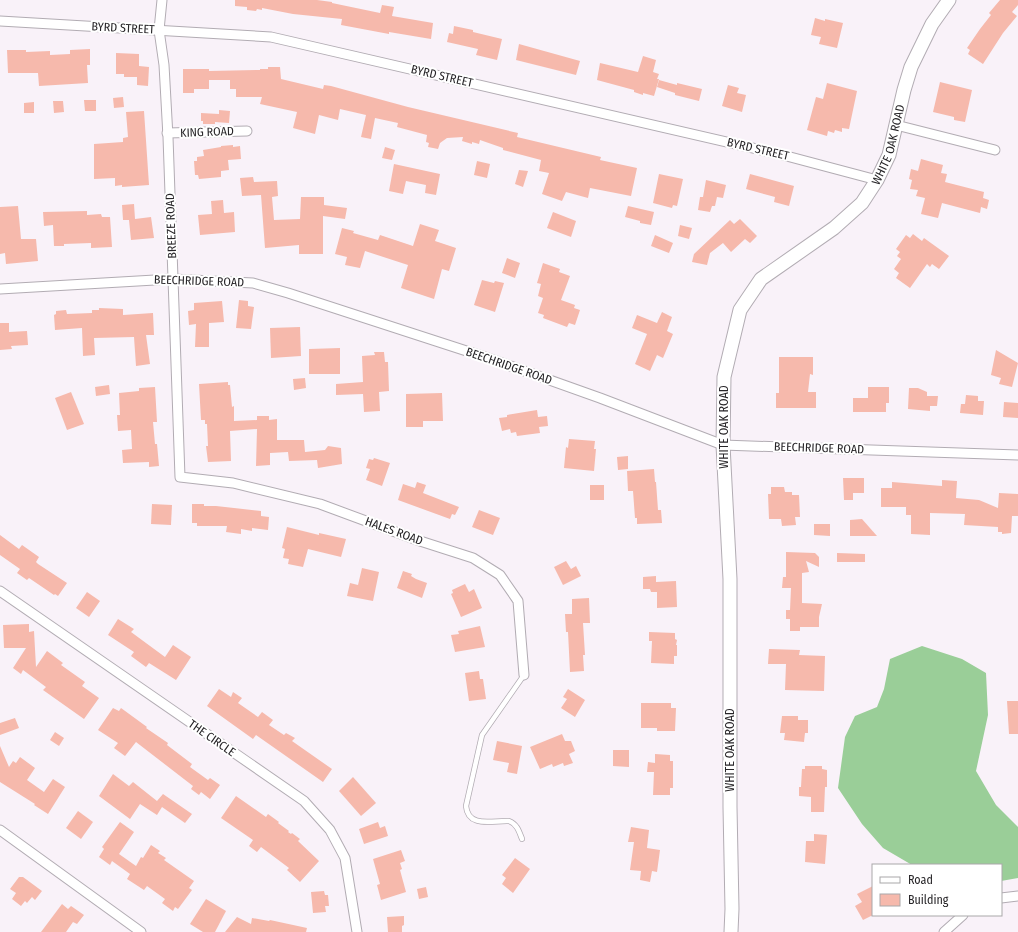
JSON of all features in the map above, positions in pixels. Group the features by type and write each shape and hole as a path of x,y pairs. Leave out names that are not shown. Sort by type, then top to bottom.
{"street":[{"name":"BREEZE ROAD","path":"162,0 159,30 164,65 180,477"},
{"name":"WHITE OAK ROAD","path":"731,932 730,579 723,445 724,377 740,310 761,279 834,228 862,203 877,180 889,155 904,90 911,67 932,24 949,0"},
{"name":"BYRD STREET","path":"0,22 271,37 779,154 877,180"},
{"path":"896,125 996,150"},
{"name":"KING ROAD","path":"167,133 247,131"},
{"name":"BEECHRIDGE ROAD","path":"0,289 172,279 253,283 485,357 600,398 723,445 1018,455"},
{"name":"HALES ROAD","path":"180,477 233,483 320,504 420,541 473,558 500,575 518,601 524,675"},
{"name":"THE CIRCLE","path":"0,591 304,802 330,830 345,858 357,932"},
{"path":"0,830 141,932"},
{"path":"1002,898 1018,896"},
{"path":"944,932 962,916"}],"lane":[{"path":"522,839 514,823 509,821 476,821 470,818 466,806 482,735 524,675"}],"green space":[{"path":"922,646 962,659 986,673 988,715 976,771 996,805 1018,827 1018,878 1002,881 1002,864 910,864 883,848 862,824 838,788 845,737 855,716 877,707 884,689 890,659"}],"building":[{"path":"235,0 317,0 380,13 382,5 394,7 392,16 433,23 431,39 389,32 389,34 341,25 342,19 293,14 262,8 262,10 257,9 256,11 247,10 247,7 235,6"},
{"path":"1000,0 1018,0 1018,5 1012,12 1017,16 1003,33 983,64 968,54 970,50 967,48 991,15 989,13"},
{"path":"815,18 843,23 837,48 819,44 821,37 811,35"},
{"path":"454,26 502,39 497,60 476,55 478,49 447,42 449,33 453,34"},
{"path":"519,44 580,61 576,75 516,60"},
{"path":"90,49 90,65 87,65 88,83 39,86 38,73 8,73 7,50 26,50 26,52 50,51 50,55 70,54 70,50"},
{"path":"116,53 139,54 139,66 149,67 148,86 137,85 137,77 124,77 124,74 116,74"},
{"path":"643,56 656,60 653,72 659,74 657,79 659,79 654,96 643,93 643,95 634,92 634,90 597,80 600,63 638,72"},
{"path":"268,67 280,67 281,79 323,89 324,85 331,86 408,107 518,133 517,137 601,157 600,160 637,168 631,196 590,188 588,198 566,192 562,201 542,194 549,173 539,171 541,160 503,150 503,148 480,140 479,144 472,142 472,144 462,141 463,137 447,138 440,143 438,149 428,147 429,143 426,142 427,135 397,127 398,123 375,118 371,139 361,137 366,115 340,109 338,120 319,115 315,134 293,128 297,112 260,104 262,97 236,97 236,89 230,89 230,80 209,80 209,89 194,89 194,93 183,93 183,69 209,69 209,71 260,70 268,69"},
{"path":"659,80 677,85 677,83 702,89 699,101 675,95 675,93 657,87"},
{"path":"940,82 972,90 965,122 954,120 954,117 933,112"},
{"path":"827,83 857,91 849,129 842,128 842,132 835,130 834,133 828,131 827,136 807,130 816,97 823,99"},
{"path":"728,85 739,88 737,93 746,95 742,112 722,106"},
{"path":"123,97 124,107 114,108 113,98"},
{"path":"84,100 96,100 96,111 85,111"},
{"path":"53,101 63,101 64,112 54,113"},
{"path":"34,102 34,113 24,113 24,103"},
{"path":"219,110 230,111 229,123 215,122 215,124 203,124 203,121 201,121 201,113 219,114"},
{"path":"144,111 149,185 122,187 122,185 115,186 115,178 94,179 94,144 123,142 123,138 128,137 126,112"},
{"path":"233,145 233,147 240,146 241,159 228,160 229,170 221,171 221,177 199,179 198,175 195,175 194,161 197,161 197,157 204,156 203,150"},
{"path":"385,147 395,150 392,160 382,158"},
{"path":"921,159 943,165 941,173 947,174 945,182 984,192 983,198 989,200 987,209 981,207 980,213 942,203 938,218 921,214 925,198 916,196 918,190 910,189 912,180 909,179 911,169 918,171"},
{"path":"477,161 490,164 487,178 474,175"},
{"path":"394,164 440,174 436,195 425,193 426,185 406,181 403,194 389,191"},
{"path":"519,170 528,171 523,187 515,184"},
{"path":"659,174 683,179 677,206 673,205 672,208 653,203"},
{"path":"750,174 794,186 789,206 774,202 775,197 746,189"},
{"path":"253,177 254,182 277,181 278,196 272,197 274,220 300,219 301,197 324,197 324,205 347,208 345,219 323,216 323,254 299,254 299,245 265,248 261,195 242,196 240,178"},
{"path":"706,180 726,185 723,198 717,197 715,206 712,206 710,212 698,210 700,197 703,197"},
{"path":"223,200 224,213 234,212 235,232 200,235 198,215 212,214 211,201"},
{"path":"134,204 135,219 151,217 154,238 131,240 129,220 123,220 122,205"},
{"path":"18,206 21,239 36,239 38,261 6,264 5,253 0,254 0,207"},
{"path":"628,206 654,212 651,225 640,223 640,221 625,217"},
{"path":"87,211 87,215 101,214 102,217 110,217 112,247 91,248 91,243 54,246 53,225 44,226 43,212"},
{"path":"553,212 576,221 571,237 547,228"},
{"path":"740,219 757,236 750,243 745,239 731,252 723,243 710,253 707,265 692,262 694,254 730,220 734,224"},
{"path":"420,224 439,230 435,241 456,248 449,271 442,269 434,299 401,288 408,265 365,251 360,268 345,265 347,257 335,254 342,228 354,231 353,233 378,240 380,235 413,246"},
{"path":"680,225 692,228 689,239 678,236"},
{"path":"913,234 922,241 924,238 949,256 939,269 932,264 930,267 927,264 910,288 896,278 899,273 894,269 901,259 897,256 900,252 896,249 906,235 910,238"},
{"path":"655,235 673,243 669,253 651,246"},
{"path":"507,258 520,263 515,278 502,273"},
{"path":"543,263 560,269 559,272 570,276 561,300 575,305 574,308 580,310 575,325 569,323 567,327 543,318 544,315 538,313 543,298 538,296 541,284 537,283"},
{"path":"482,280 494,283 495,281 504,283 495,312 474,305"},
{"path":"239,300 248,301 248,306 254,307 251,329 236,328"},
{"path":"222,301 224,322 209,323 209,347 195,347 196,324 189,325 188,311 194,310 194,303"},
{"path":"99,308 123,309 123,315 153,313 154,335 146,335 150,364 136,366 134,337 94,338 95,355 83,356 82,328 55,330 54,315 56,314 56,311 66,310 67,314 92,313 92,310 99,310"},
{"path":"662,312 672,317 667,331 673,334 663,358 657,355 650,371 635,364 647,334 632,328 637,315 657,323"},
{"path":"0,323 9,323 9,332 27,331 28,345 11,346 12,349 0,350"},
{"path":"300,327 301,356 271,358 270,328"},
{"path":"340,348 340,374 309,374 309,349"},
{"path":"996,350 1018,363 1012,387 999,384 1001,378 991,375"},
{"path":"374,352 384,352 385,362 388,362 389,391 379,392 380,411 364,412 363,394 336,395 336,384 363,382 362,356 375,355"},
{"path":"779,357 813,357 813,375 810,374 808,392 816,392 816,408 776,408 776,393 779,393"},
{"path":"305,378 306,388 294,390 293,379"},
{"path":"228,382 228,385 230,385 232,407 234,406 234,421 257,420 257,416 269,416 269,420 277,419 277,440 304,440 305,452 325,450 328,446 341,448 342,464 318,468 317,460 289,461 288,452 270,453 270,465 256,466 257,429 230,431 231,461 208,462 206,446 208,446 207,424 205,424 205,420 201,420 199,384"},
{"path":"109,385 110,394 96,396 95,387"},
{"path":"155,387 157,422 153,422 159,466 149,467 149,462 123,463 122,450 132,449 131,430 118,431 117,415 120,415 119,393 139,391 139,388"},
{"path":"868,387 889,387 889,403 886,403 886,412 853,412 853,398 868,398"},
{"path":"909,388 918,388 927,392 927,396 938,396 937,406 930,406 930,411 908,409"},
{"path":"71,392 84,424 67,430 55,398"},
{"path":"442,393 443,421 423,421 423,427 406,427 406,394"},
{"path":"966,395 978,396 978,401 984,401 983,415 960,413 961,404 965,404"},
{"path":"1004,402 1018,403 1018,418 1003,417"},
{"path":"537,410 538,417 547,416 548,426 539,427 540,433 517,436 516,432 511,433 510,429 502,431 499,418 507,417 507,415"},
{"path":"569,439 595,441 594,449 596,449 594,471 564,468 566,447 568,448"},
{"path":"628,456 628,469 618,470 617,457"},
{"path":"374,458 390,463 382,486 366,480 370,469 366,468 369,459 373,460"},
{"path":"654,469 658,510 661,510 662,523 637,524 637,518 635,518 633,491 628,491 627,471"},
{"path":"843,478 864,478 864,493 853,493 853,500 844,500"},
{"path":"942,480 957,481 956,498 979,500 998,508 999,493 1018,494 1018,516 1012,516 1011,533 1002,534 1002,532 998,532 998,527 964,525 965,514 930,513 930,535 911,534 911,515 906,515 906,507 881,507 881,488 892,488 892,482 942,486"},
{"path":"417,482 426,485 423,493 459,507 455,515 452,514 450,519 398,500 403,484 415,488"},
{"path":"590,485 604,485 604,500 590,500"},
{"path":"771,487 784,487 785,492 792,492 792,495 799,495 800,517 795,517 796,525 782,526 781,519 769,519 768,494 771,494"},
{"path":"152,504 172,505 171,525 151,524"},
{"path":"192,504 204,504 204,506 261,511 261,516 269,517 268,530 252,528 252,531 241,529 241,534 226,532 227,526 197,526 197,523 192,523"},
{"path":"479,510 500,518 493,535 472,527"},
{"path":"862,519 877,536 850,536 850,520"},
{"path":"814,524 830,524 830,536 814,535"},
{"path":"287,527 319,535 319,533 346,539 341,557 308,549 303,567 288,564 289,559 283,558 285,549 282,548"},
{"path":"0,535 19,549 22,545 39,557 36,562 38,564 67,583 58,596 55,594 54,595 29,578 27,580 17,573 20,569 0,555"},
{"path":"786,552 815,553 819,557 819,567 806,561 809,572 802,573 802,603 822,604 819,617 819,627 800,627 800,631 790,631 790,619 786,619 786,610 790,610 791,588 782,588 783,577 786,577"},
{"path":"837,553 865,554 865,562 837,562"},
{"path":"566,561 571,569 576,566 581,576 563,585 554,567"},
{"path":"362,568 379,572 373,601 347,596 350,583 358,585"},
{"path":"403,571 412,574 411,576 416,579 427,583 422,598 397,588"},
{"path":"656,576 656,582 676,581 677,607 657,608 657,592 651,592 650,589 643,589 643,577"},
{"path":"465,584 469,592 474,589 482,608 461,617 451,594 453,593 452,590"},
{"path":"87,592 100,601 89,617 76,608"},
{"path":"589,598 590,623 583,623 585,655 583,655 584,671 570,672 568,632 566,632 565,614 572,614 572,599"},
{"path":"118,619 134,629 131,632 165,657 173,645 191,657 176,680 149,663 146,667 131,656 134,652 108,635"},
{"path":"29,624 29,632 34,631 36,667 47,651 63,663 61,665 85,682 82,686 99,698 84,719 43,690 46,687 23,670 21,674 13,668 26,648 4,648 3,625"},
{"path":"480,626 485,647 455,652 451,635 459,634 458,631"},
{"path":"649,632 675,633 675,639 677,640 677,656 674,656 674,664 651,663 652,641 649,641"},
{"path":"769,649 800,650 799,655 825,656 824,691 785,690 786,664 768,664"},
{"path":"479,671 480,679 483,679 486,699 469,701 465,673"},
{"path":"219,689 231,697 233,692 242,698 238,703 258,717 262,712 273,720 269,725 284,735 286,733 295,738 292,741 332,769 323,782 256,735 253,739 207,706"},
{"path":"568,689 585,700 575,717 561,708 567,699 563,697"},
{"path":"1007,701 1018,701 1018,734 1009,734"},
{"path":"641,703 671,703 671,708 676,708 675,731 657,731 657,728 641,728"},
{"path":"113,708 119,711 121,708 168,743 167,745 192,764 190,767 208,780 210,778 220,785 210,799 201,792 199,795 191,789 193,786 136,742 125,756 114,748 118,743 98,730"},
{"path":"782,716 798,716 798,720 808,720 808,733 805,733 804,742 784,740 785,733 780,733"},
{"path":"15,718 19,728 0,735 0,723"},
{"path":"55,732 64,738 59,746 50,740"},
{"path":"562,734 565,741 571,741 575,751 569,754 573,763 564,766 563,763 553,767 552,764 540,769 530,747"},
{"path":"497,741 522,746 517,774 507,772 509,763 493,760"},
{"path":"0,746 9,767 13,761 16,763 20,757 35,768 27,780 44,792 53,779 65,787 48,814 0,782"},
{"path":"613,750 629,750 629,767 613,766"},
{"path":"655,754 670,755 670,761 673,761 673,788 670,788 670,795 653,795 654,772 647,772 648,762 655,763"},
{"path":"805,766 822,766 822,769 827,770 827,787 825,787 824,812 811,812 811,797 799,796 802,769 805,769"},
{"path":"113,774 129,786 133,782 157,801 163,794 192,814 185,823 162,807 157,815 140,804 130,819 99,796"},
{"path":"353,777 376,803 361,816 339,791"},
{"path":"236,796 266,817 268,814 279,822 278,823 289,831 288,832 300,839 298,841 319,861 300,882 287,870 289,868 261,847 257,852 249,846 253,840 221,818"},
{"path":"78,811 93,822 81,839 66,828"},
{"path":"120,822 134,832 119,854 136,866 151,845 160,851 158,853 166,858 164,860 194,881 189,888 192,890 178,909 175,907 173,911 162,903 165,899 147,886 144,890 127,879 130,874 112,861 110,865 99,857 104,849 102,847"},
{"path":"378,822 380,828 385,826 388,836 364,844 359,829"},
{"path":"631,827 649,830 647,848 660,850 657,872 652,871 650,882 640,880 641,871 630,870 634,842 628,842"},
{"path":"814,834 827,835 825,864 805,862 806,841 814,841"},
{"path":"401,850 405,861 400,863 402,869 400,870 406,892 381,900 377,885 380,884 373,859"},
{"path":"515,858 530,869 513,893 502,884 506,878 502,875"},
{"path":"19,877 23,877 42,891 35,900 32,897 27,903 25,901 21,906 12,899 16,893 10,889"},
{"path":"872,886 872,916 863,920 855,906 862,902 857,894"},
{"path":"426,887 428,897 419,899 417,889"},
{"path":"324,891 325,895 328,895 329,906 325,906 326,912 313,913 311,892"},
{"path":"206,899 226,911 215,932 203,932 190,924"},
{"path":"62,904 68,909 71,906 84,915 77,924 73,922 66,932 41,932"},
{"path":"404,916 402,932 388,932 387,917"},
{"path":"237,917 251,924 252,918 270,920 307,928 306,932 225,932"}]}
